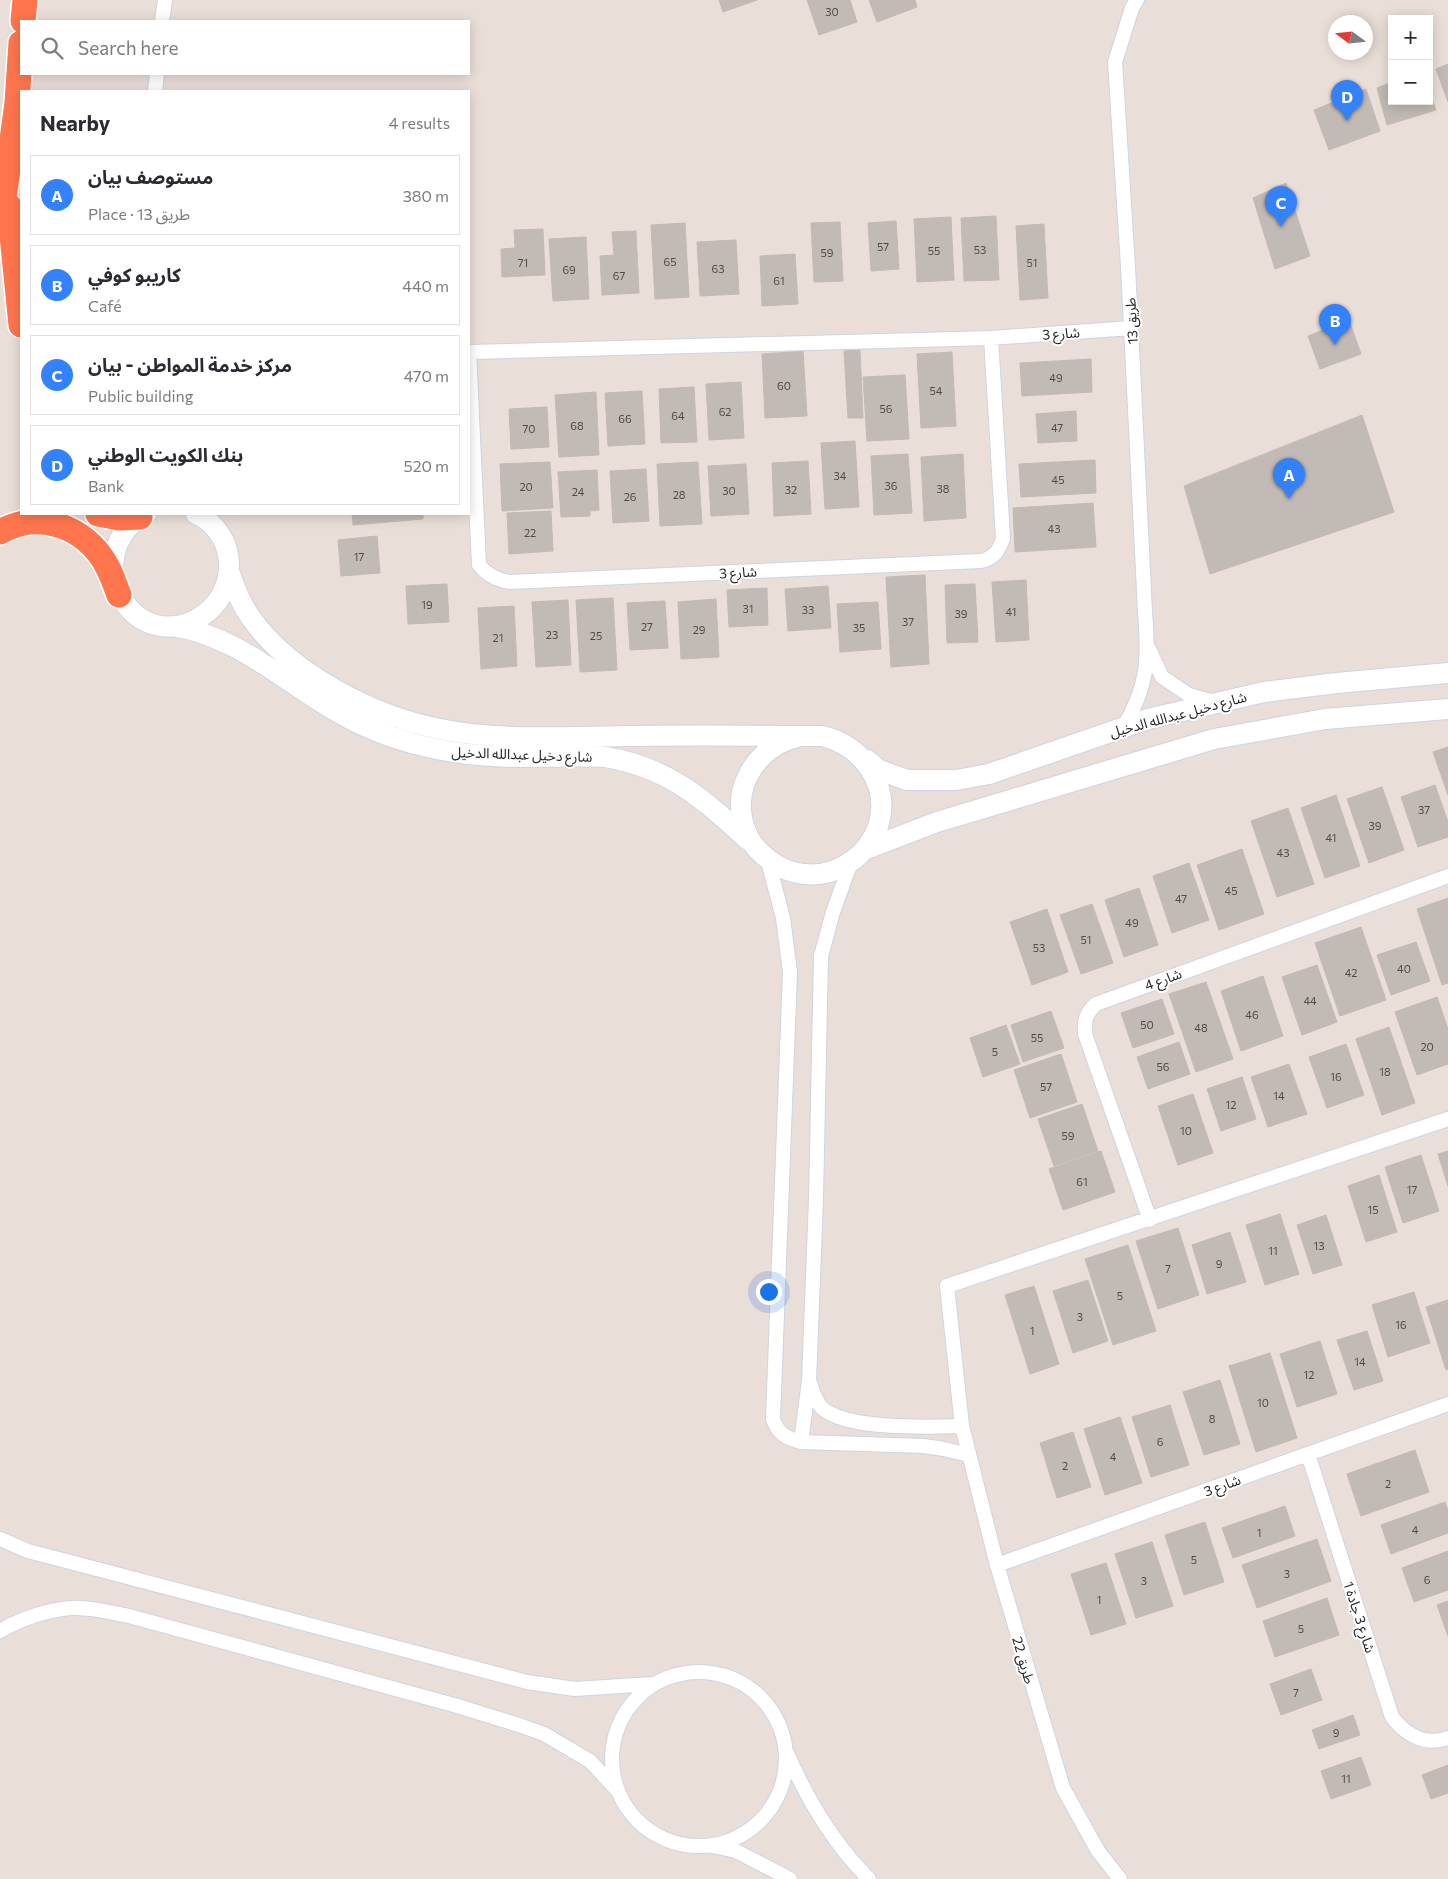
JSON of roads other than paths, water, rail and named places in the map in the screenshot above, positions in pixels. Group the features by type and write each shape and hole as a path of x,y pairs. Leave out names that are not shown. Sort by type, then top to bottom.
{"highway":[{"path":"23,20 24,0"},
{"path":"0,227 17,103 20,58"},
{"path":"6,184 20,316"},
{"path":"103,515 119,518 143,515"},
{"path":"0,532 20,523 37,521 58,524 72,531 98,554 106,566 119,595"}],"street":[{"path":"162,20 165,0"},
{"name":"طريق 13","path":"1123,728 1135,708 1144,682 1148,647 1115,62 1132,8 1137,0"},
{"path":"156,90 157,75"},
{"name":"شارع 3","path":"470,352 991,338 1131,328"},
{"name":"شارع 3","path":"470,373 479,565 486,574 497,579 508,582 981,562 995,555 1004,538 991,338"},
{"path":"119,595 112,571 113,558 122,534 143,515"},
{"path":"198,515 210,523 220,533"},
{"path":"174,626 200,619 220,600 226,587 230,574 230,560 226,546 210,515"},
{"name":"شارع دخيل عبدالله الدخيل","path":"230,574 237,594 251,618 262,632 292,660 321,681 349,696 415,722 440,729 473,734 512,736 801,736"},
{"name":"شارع دخيل عبدالله الدخيل","path":"119,595 136,615 148,622 201,632 223,641 248,654 333,710 359,724 416,744 448,752 479,755 605,757 625,760 644,766 668,776 689,790 753,844"},
{"name":"طريق 13","path":"1148,647 1162,677 1189,695 1217,703"},
{"name":"شارع دخيل عبدالله الدخيل","path":"861,756 879,770 908,780 956,780 989,774 1148,719 1264,692 1301,686 1448,673"},
{"path":"801,1442 809,1382 816,1199 821,956 833,912 858,856 872,839 877,828 881,802 875,777 861,756 847,745 833,738 801,736 788,738 764,753 754,764 742,790 741,804 744,825 753,844 768,861 788,871 809,875 832,872 858,856 938,822 1214,739 1324,719 1448,709"},
{"path":"768,861 783,918 790,972 773,1419 778,1430 783,1435 788,1439 801,1442 924,1446 944,1448 968,1455"},
{"name":"شارع 4","path":"1150,1220 1085,1034 1084,1022 1088,1011 1096,1004 1448,876"},
{"path":"1150,1220 1448,1119"},
{"name":"طريق 22","path":"1120,1879 1098,1851 1063,1788 996,1565 962,1426 947,1286 1150,1220"},
{"path":"809,1382 821,1407 843,1420 865,1424 962,1426"},
{"name":"شارع 3","path":"996,1565 1448,1404"},
{"name":"شارع 3 جادة 1","path":"1308,1454 1392,1717 1401,1728 1413,1736 1426,1741 1441,1741 1448,1738"},
{"path":"0,1538 28,1550 526,1682 575,1689 652,1684 690,1671 704,1671 730,1677 753,1690 763,1700 778,1722 785,1748 800,1782 822,1820 847,1855 869,1879"},
{"path":"0,1631 13,1624 43,1614 71,1608 105,1611 454,1705 519,1725 544,1734 590,1761 617,1790 632,1816 655,1835 683,1845 712,1846 736,1851 790,1879"},
{"path":"617,1790 611,1761 616,1731 630,1704 652,1684"},
{"path":"712,1846 740,1836 764,1817 773,1805 784,1778 785,1748"}],"place":[{"name":"بنك الكويت الوطني","path":"1347,121"},
{"name":"مركز خدمة المواطن - بيان","path":"1281,227"},
{"name":"كاريبو كوفي","path":"1335,345"},
{"name":"مستوصف بيان","path":"1289,499"}]}
